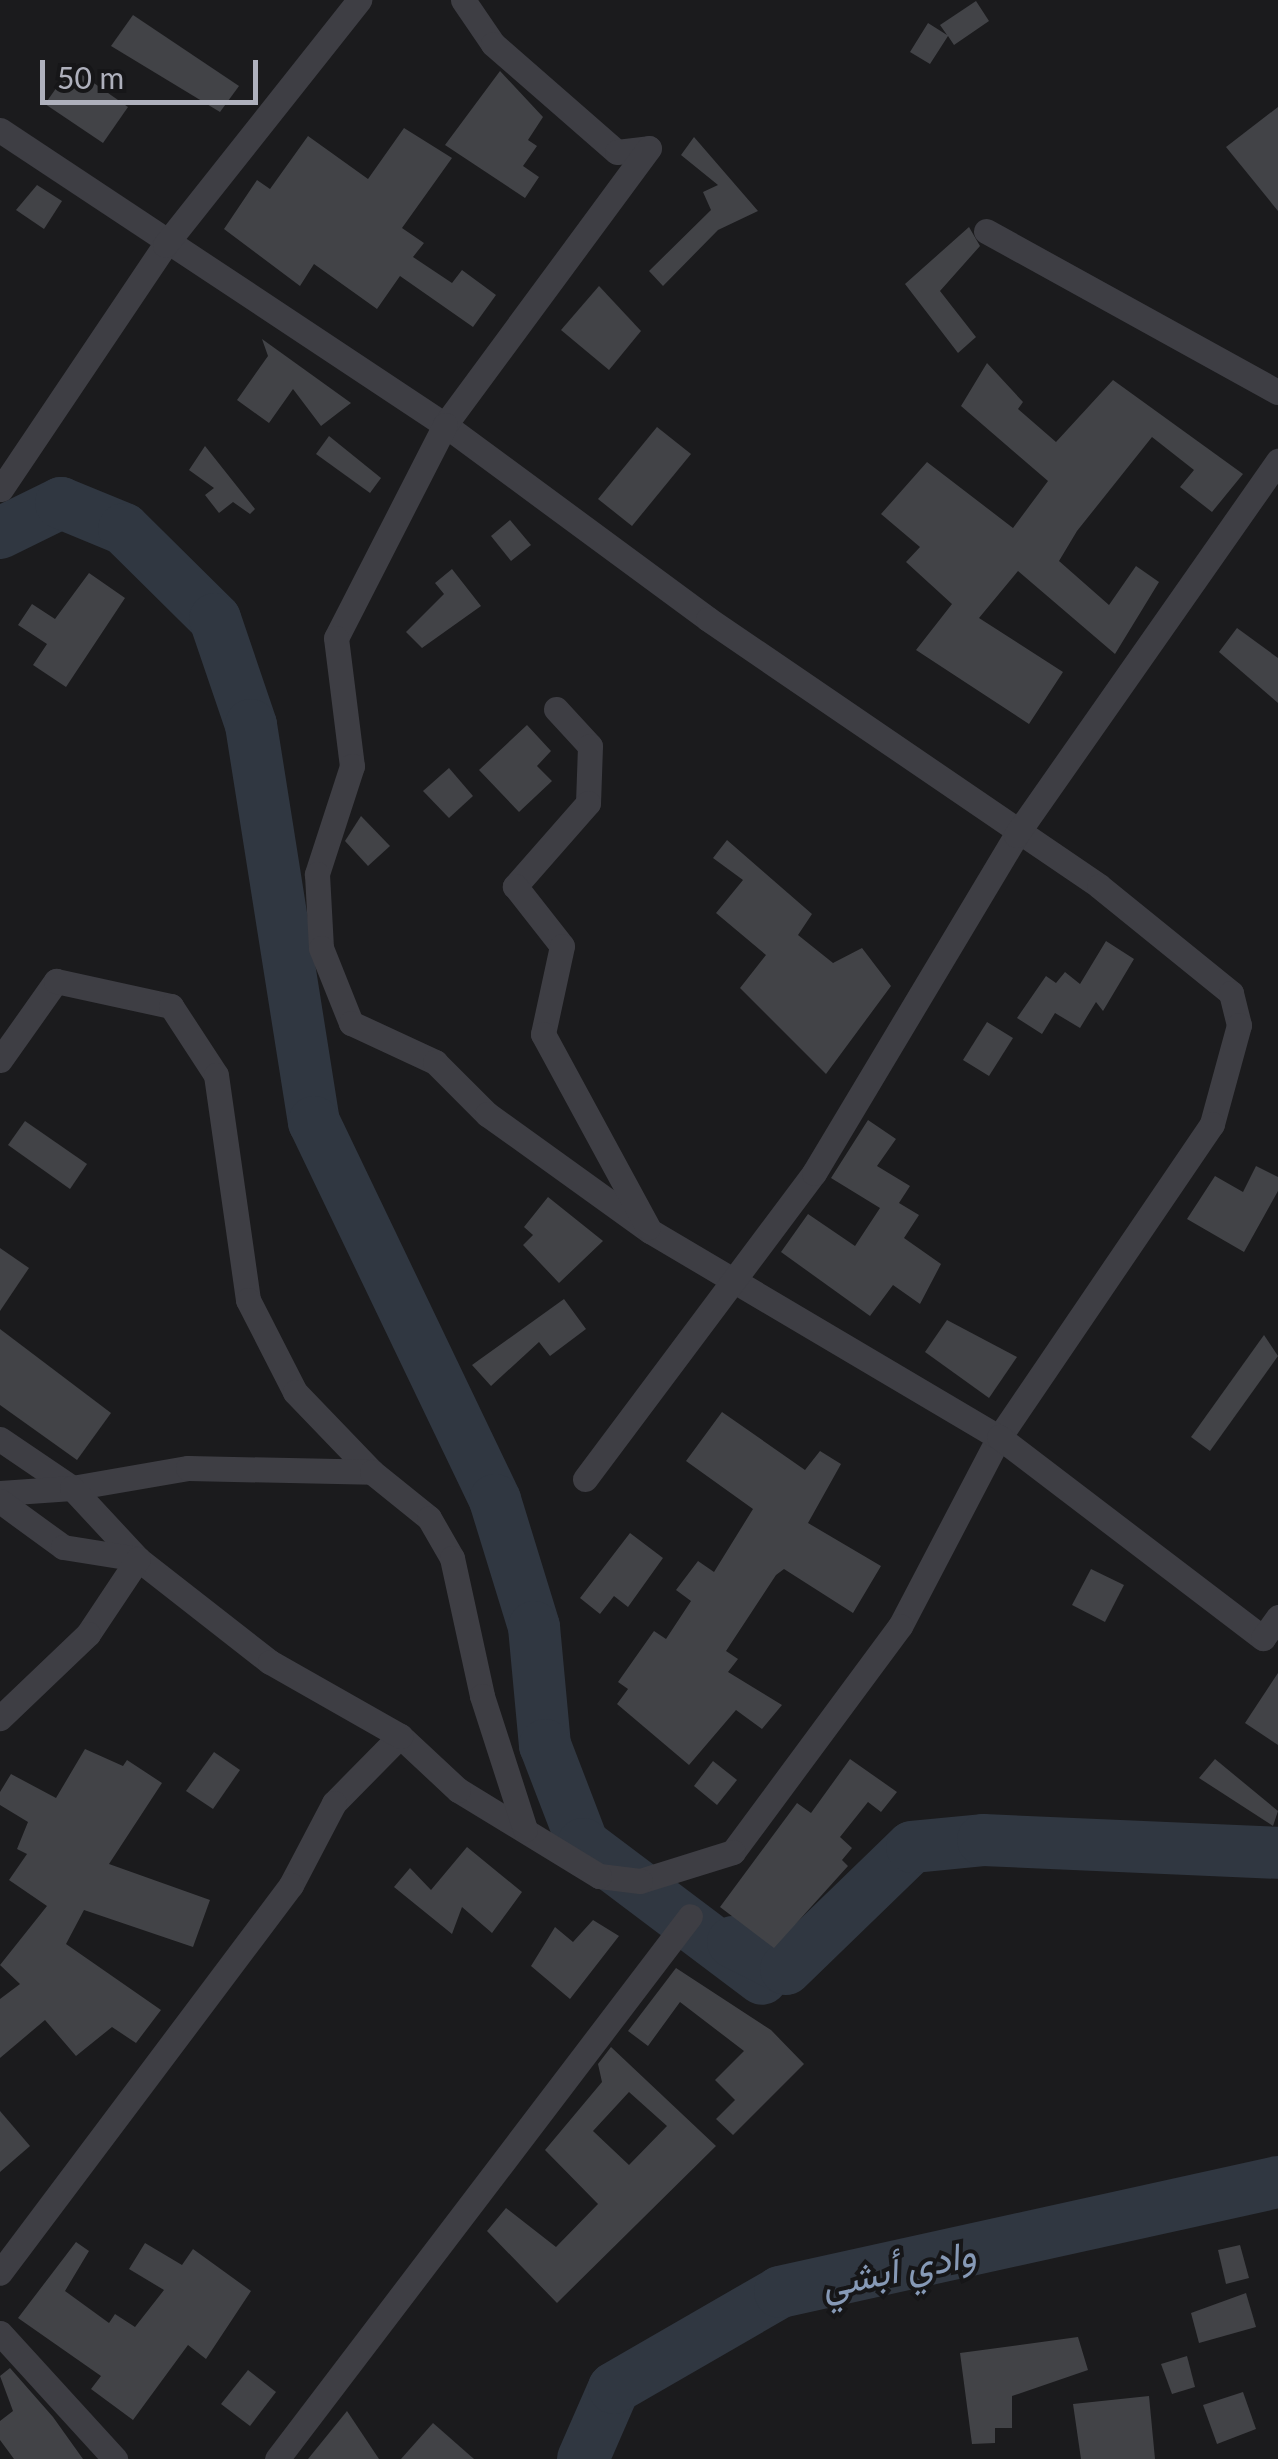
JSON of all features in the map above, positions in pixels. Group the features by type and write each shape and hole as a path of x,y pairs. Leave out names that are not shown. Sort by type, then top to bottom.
{"street":[{"path":"1,489 165,245 359,0"},
{"path":"463,0 492,44 617,152 648,148 446,425 336,638 352,766 317,874 321,948 351,1023 435,1062 487,1114 650,1231 736,1278 999,1438 1273,1635"},
{"path":"0,130 165,245 446,425 1190,956 1231,993 1239,1025 1212,1124 999,1438 900,1626 733,1852 640,1882 599,1876 458,1790 400,1736 270,1662 138,1559 72,1488 0,1439"},
{"path":"986,231 1278,392"},
{"path":"585,1479 814,1173 1016,835 1278,462"},
{"path":"556,709 590,746 588,803 515,886 562,946 543,1034 650,1231"},
{"path":"0,1060 56,981 171,1006 216,1075 248,1300 295,1392 372,1472 429,1518 452,1558 482,1696 525,1829"},
{"path":"0,1497 188,1468 372,1472"},
{"path":"0,1497 63,1547 138,1559"},
{"path":"0,1718 88,1634 138,1559"},
{"path":"0,2272 291,1884 334,1804 400,1736"},
{"path":"278,2459 690,1916"},
{"path":"0,2333 115,2459"}],"building":[{"path":"976,1 989,21 954,45 948,36 930,64 910,52 928,23 947,35 940,25"},
{"path":"133,15 239,86 220,112 111,46"},
{"path":"71,67 128,107 103,143 45,104"},
{"path":"500,71 543,117 528,140 537,146 523,166 539,177 525,198 445,145"},
{"path":"1278,107 1278,211 1226,147"},
{"path":"404,128 452,158 402,228 424,243 413,257 452,283 462,270 496,295 473,327 400,276 377,309 314,264 300,286 224,229 257,180 270,189 308,136 368,179"},
{"path":"694,137 758,211 718,230 663,286 649,271 711,210 703,192 718,185 681,155"},
{"path":"37,185 62,201 44,229 16,210"},
{"path":"969,227 980,246 940,291 976,337 958,353 905,284"},
{"path":"599,286 641,331 609,370 561,330"},
{"path":"262,339 351,403 321,426 293,389 269,423 237,400 268,356"},
{"path":"987,363 1023,402 1018,409 1056,442 1113,380 1243,474 1212,512 1180,487 1194,470 1152,437 1077,531 1059,561 1109,605 1136,566 1159,582 1115,654 1018,571 979,618 1063,672 1029,724 916,650 952,604 906,562 920,547 881,514 927,462 1013,528 1048,481 961,406"},
{"path":"657,427 691,454 632,526 598,499"},
{"path":"329,436 381,478 370,493 316,454"},
{"path":"205,446 255,509 250,514 233,502 219,513 205,495 214,488 189,470"},
{"path":"510,520 531,545 511,561 491,536"},
{"path":"452,569 481,606 422,648 406,632 444,594 435,583"},
{"path":"89,573 125,598 66,687 33,665 47,644 18,625 32,604 55,619"},
{"path":"1237,628 1278,658 1278,703 1219,652"},
{"path":"527,725 551,751 537,766 552,781 519,812 479,770"},
{"path":"449,768 473,796 449,818 423,791"},
{"path":"361,816 390,846 368,866 345,841"},
{"path":"727,840 812,914 798,935 833,963 862,948 891,986 826,1074 740,988 766,955 716,913 743,880 713,858"},
{"path":"1106,941 1134,959 1103,1011 1096,1002 1080,1028 1055,1013 1042,1034 1017,1018 1046,976 1056,983 1065,972 1080,984"},
{"path":"987,1022 1013,1038 989,1076 963,1060"},
{"path":"868,1120 896,1139 877,1166 910,1186 899,1203 919,1215 904,1238 941,1264 920,1304 893,1285 870,1316 781,1252 808,1214 855,1246 880,1208 831,1178"},
{"path":"25,1121 87,1164 70,1189 8,1145"},
{"path":"1256,1166 1278,1177 1278,1191 1244,1252 1187,1219 1215,1176 1243,1192"},
{"path":"548,1197 603,1241 559,1283 523,1245 533,1235 524,1227"},
{"path":"0,1248 29,1268 0,1311"},
{"path":"564,1299 586,1329 550,1356 539,1342 491,1386 472,1365"},
{"path":"947,1320 1017,1357 989,1398 925,1352"},
{"path":"0,1329 111,1413 77,1460 0,1405"},
{"path":"1264,1335 1278,1356 1210,1451 1191,1437"},
{"path":"722,1412 805,1470 820,1451 841,1464 808,1523 881,1566 853,1613 784,1569 776,1575 726,1651 738,1659 728,1672 782,1705 762,1729 736,1710 689,1765 617,1704 628,1689 618,1682 654,1631 666,1639 691,1601 676,1590 698,1561 714,1572 753,1509 686,1461"},
{"path":"630,1533 663,1558 628,1607 614,1596 600,1614 580,1598"},
{"path":"1091,1569 1124,1585 1105,1622 1072,1605"},
{"path":"1278,1673 1278,1745 1245,1723"},
{"path":"85,1749 123,1766 127,1760 162,1783 109,1864 210,1900 193,1947 84,1910 66,1944 161,2010 136,2043 112,2027 76,2056 45,2020 0,2058 0,1999 20,1984 0,1965 47,1906 9,1880 27,1854 17,1849 28,1822 0,1805 0,1792 11,1774 56,1798"},
{"path":"214,1752 240,1770 213,1809 186,1791"},
{"path":"850,1759 897,1792 881,1812 868,1802 840,1837 852,1848 842,1860 848,1866 774,1948 720,1907 797,1803 811,1813"},
{"path":"1215,1759 1278,1811 1273,1826 1199,1778"},
{"path":"713,1761 737,1780 717,1805 694,1786"},
{"path":"467,1847 522,1892 492,1933 462,1907 452,1934 394,1887 410,1868 431,1890"},
{"path":"593,1920 619,1936 570,1999 531,1966 555,1927 573,1942"},
{"path":"676,1968 771,2030 804,2064 733,2135 716,2119 735,2100 715,2080 744,2051 680,2002 648,2046 628,2031"},
{"path":"611,2047 716,2146 557,2303 487,2231 506,2208 556,2247 598,2204 545,2150 602,2082 598,2064","holes":["629,2092 667,2126 629,2165 593,2131"]},
{"path":"0,2111 30,2146 0,2172"},
{"path":"76,2242 89,2251 65,2291 109,2323 115,2314 135,2327 164,2290 129,2269 145,2243 182,2265 193,2249 251,2291 206,2359 188,2345 133,2420 91,2389 101,2376 18,2318"},
{"path":"1240,2245 1249,2278 1226,2284 1218,2250"},
{"path":"1246,2293 1256,2327 1199,2343 1191,2313"},
{"path":"1078,2337 1088,2370 1012,2396 1012,2428 995,2428 995,2443 972,2444 960,2353"},
{"path":"1187,2356 1195,2387 1172,2394 1161,2364"},
{"path":"10,2368 83,2459 14,2459 0,2440 0,2421 13,2411 0,2376"},
{"path":"248,2370 276,2392 250,2426 221,2404"},
{"path":"1243,2392 1256,2429 1217,2444 1203,2405"},
{"path":"1149,2396 1155,2459 1081,2459 1073,2404"},
{"path":"347,2411 379,2459 308,2459"},
{"path":"433,2423 474,2459 401,2459"}],"waterway":[{"path":"0,533 61,503 124,529 215,619 251,725 314,1122 495,1500 534,1627 545,1745 583,1844 762,1979"},
{"path":"733,1942 786,1969 912,1847 983,1840 1278,1853"},
{"name":"وادي أبشي","path":"583,2459 614,2388 780,2292 1278,2182"}]}
